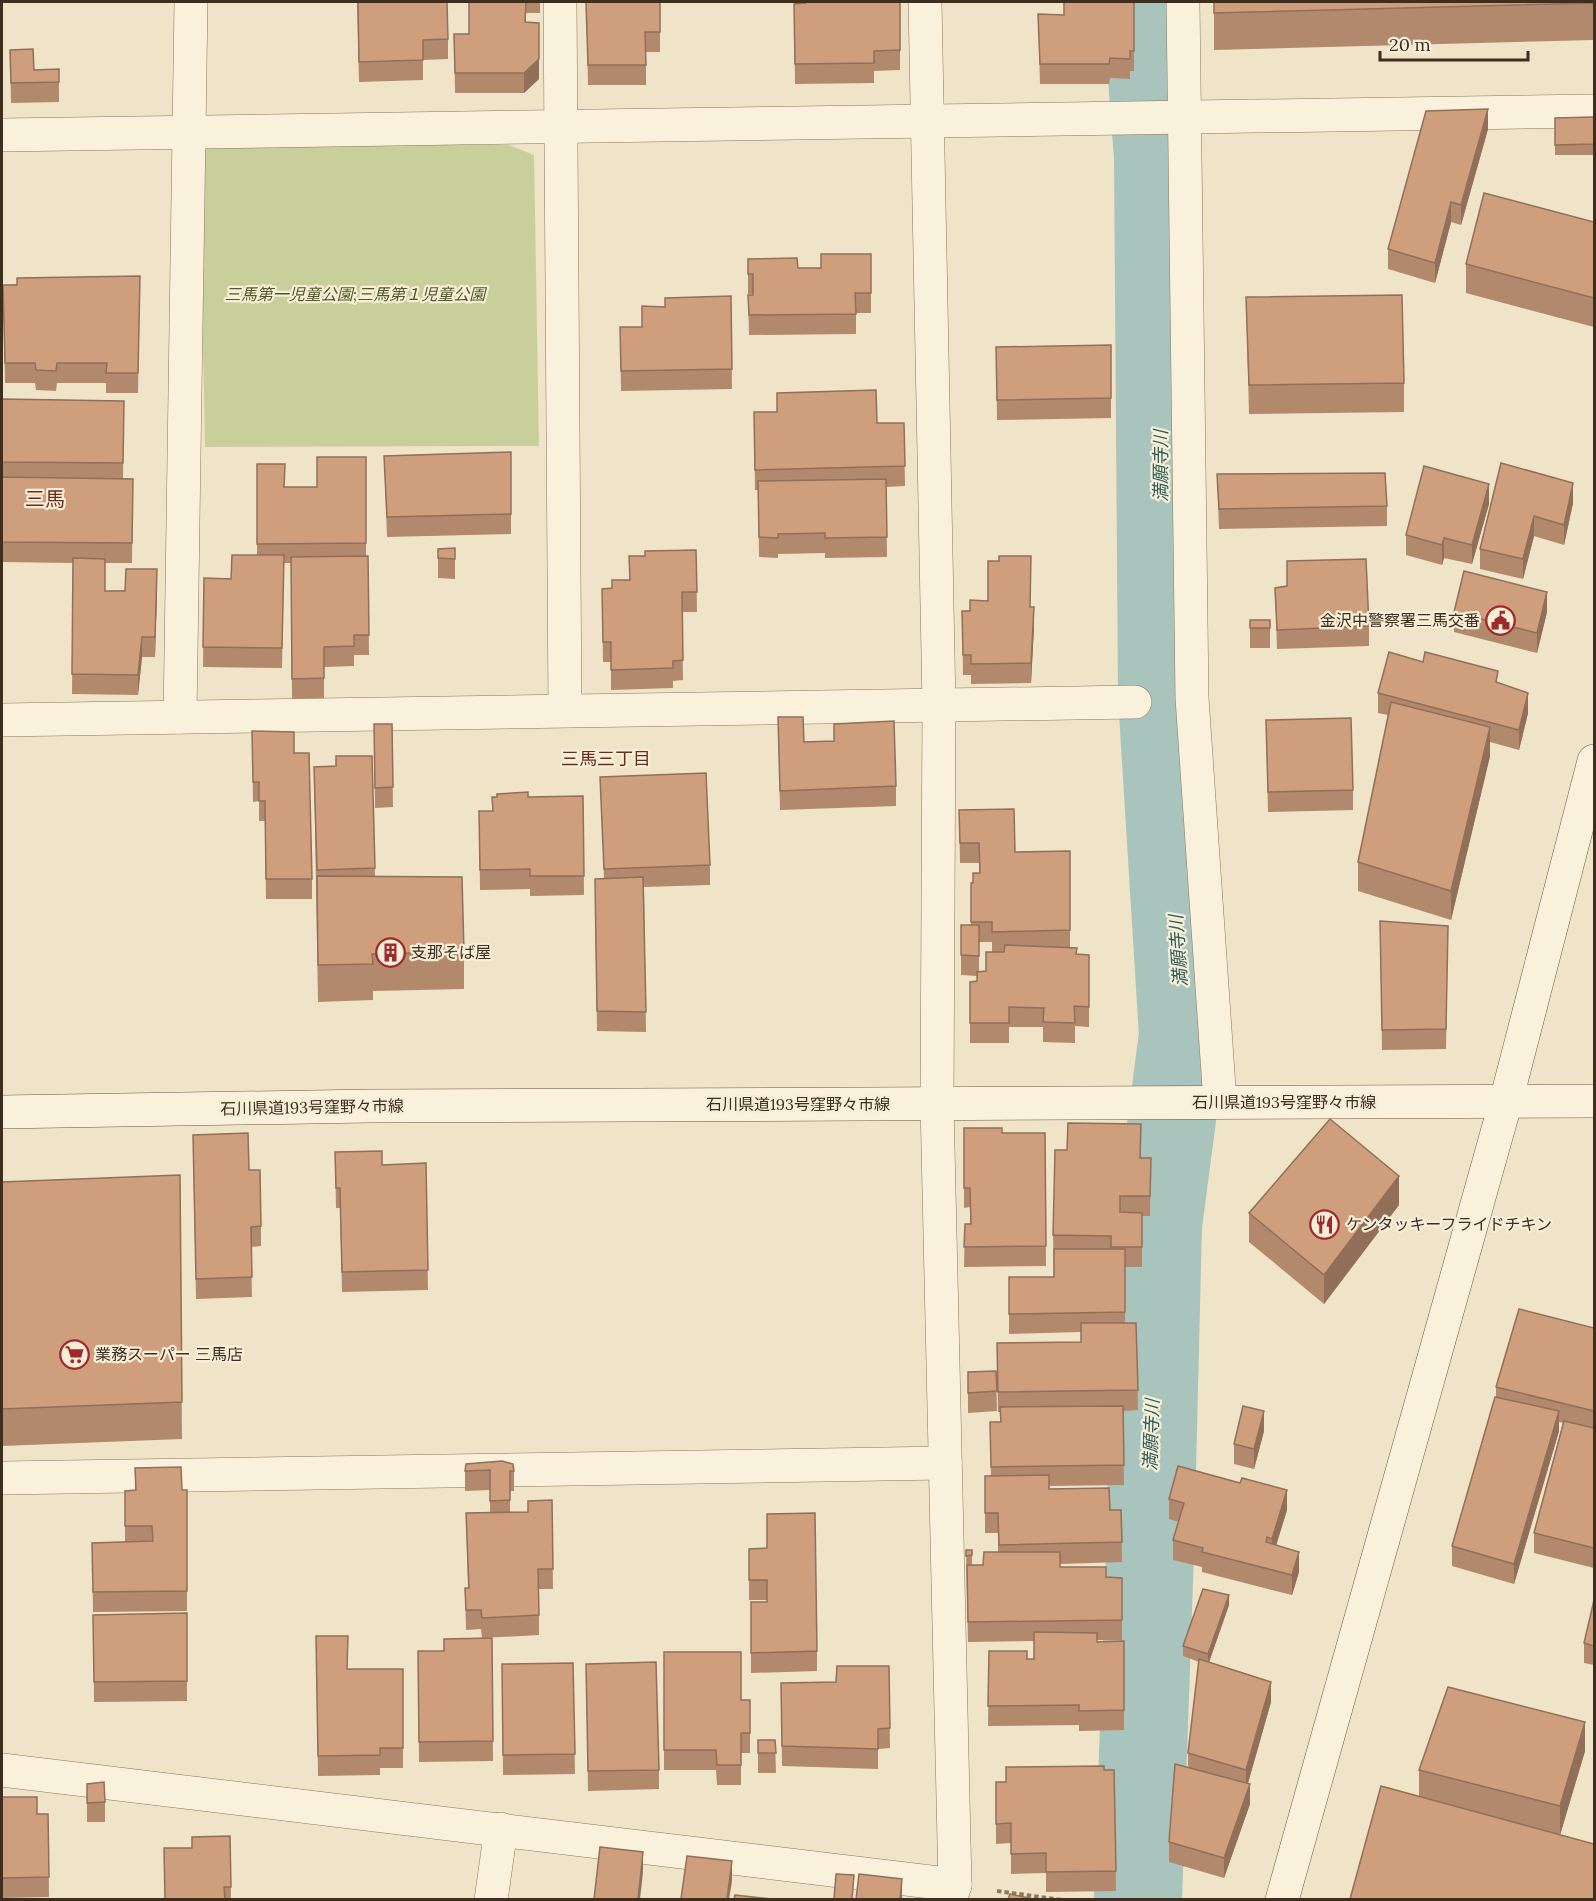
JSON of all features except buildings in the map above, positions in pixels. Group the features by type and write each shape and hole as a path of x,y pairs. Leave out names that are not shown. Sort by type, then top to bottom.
{"street":[{"path":"180,717 191,2"},
{"path":"560,2 565,710"},
{"path":"2,1770 501,1829 953,1892 937,1103 939,705 925,2"},
{"path":"1183,2 1176,116 1192,698 1207,1102"},
{"path":"2,135 1594,111"},
{"path":"2,720 1135,702"},
{"path":"1282,1899 1506,1101 1594,761"},
{"name":"石川県道193号窪野々市線","path":"2,1112 369,1106 1594,1101"},
{"path":"2,1478 945,1463"},
{"path":"491,1899 501,1829"}],"path":[{"path":"953,1892 1062,1899"}],"green space":[{"name":"三馬第一児童公園;三馬第１児童公園","path":"199,140 509,145 534,155 539,446 205,447"}],"waterway":[{"name":"満願寺川","path":"1138,1900 1158,1225 1183,1035 1162,696 1158,157 1152,79 1151,2"}],"place":[{"name":"金沢中警察署三馬交番","path":"1501,620"},
{"name":"支那そば屋","path":"390,952"},
{"name":"ケンタッキーフライドチキン","path":"1325,1224"},
{"name":"業務スーパー 三馬店","path":"74,1354"}],"district":[{"name":"三馬","path":"45,498"},
{"name":"三馬三丁目","path":"606,758"}]}
